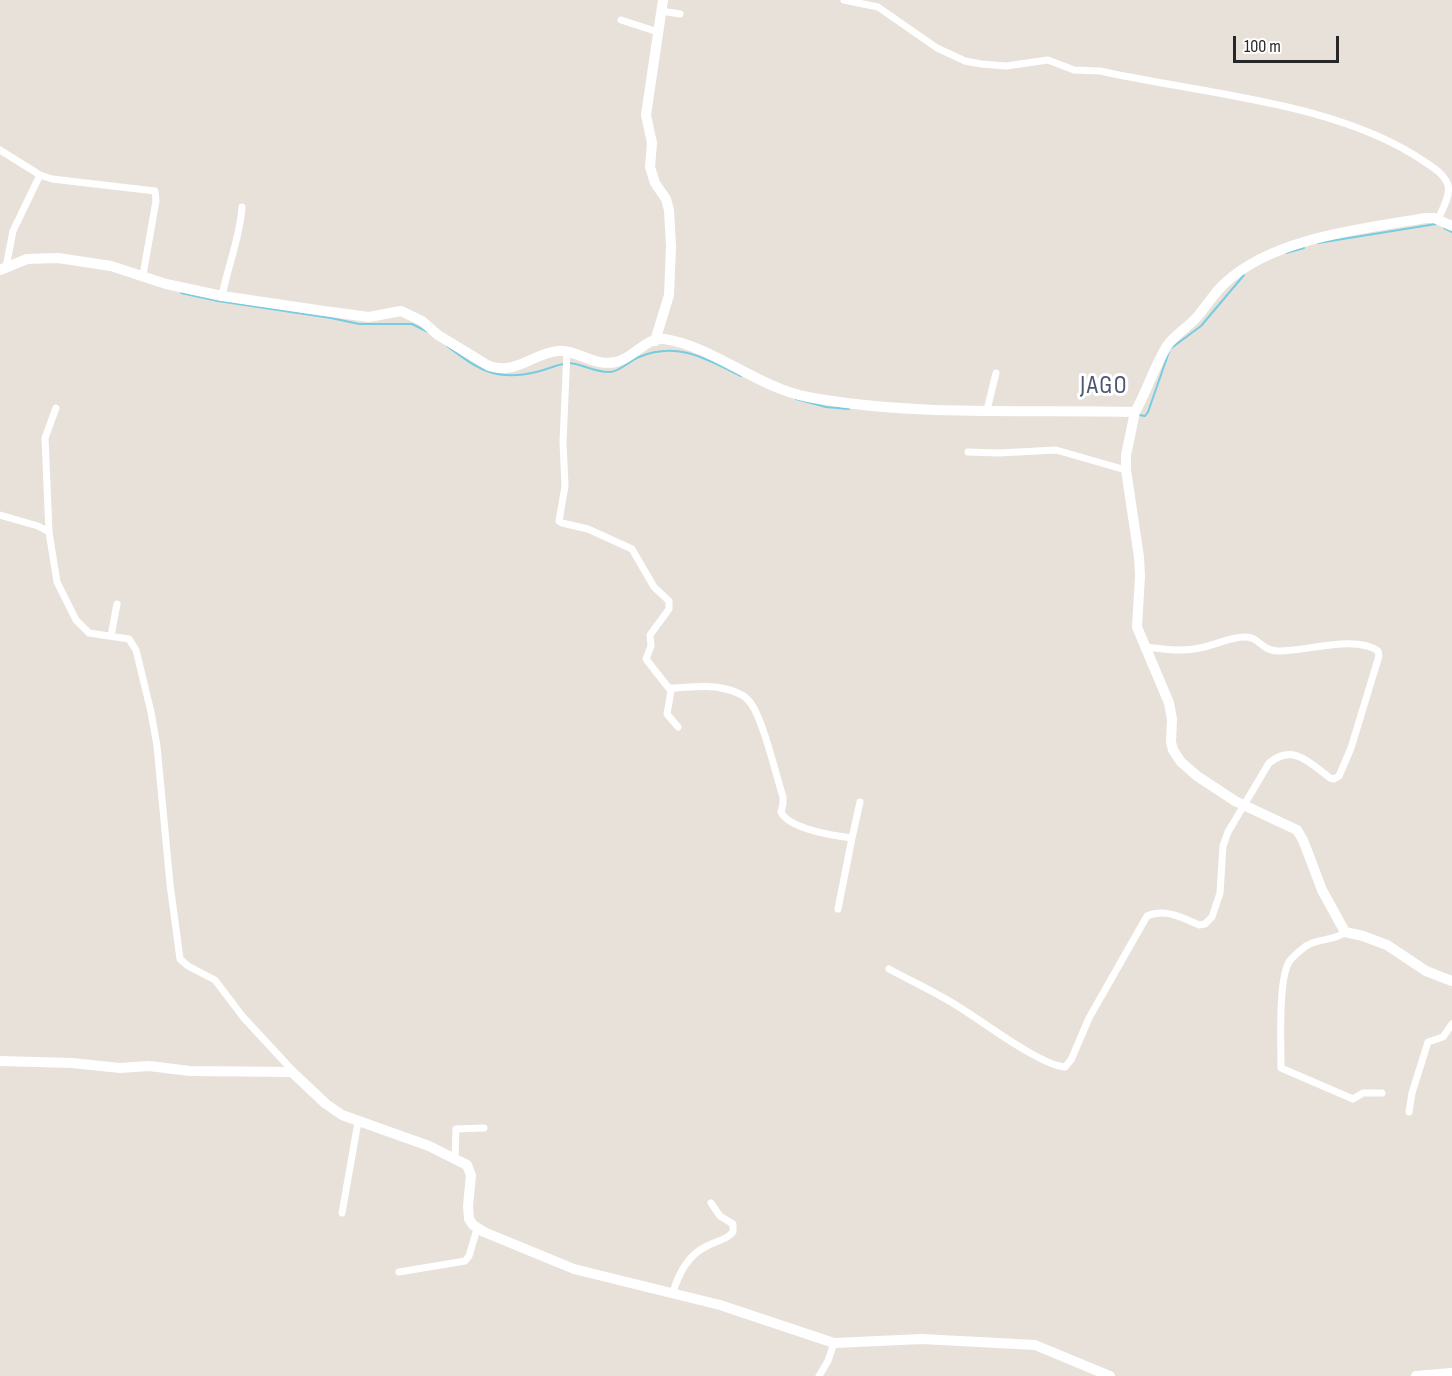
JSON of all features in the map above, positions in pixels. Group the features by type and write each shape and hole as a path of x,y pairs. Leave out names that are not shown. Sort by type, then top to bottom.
{"street":[{"path":"844,0 882,9 937,48 965,61 1006,66 1054,61 1074,70 1100,71 1305,111 1369,132 1412,153 1443,176 1448,186"},
{"path":"655,341 669,295 671,247 666,198 651,175 652,143 646,114 662,6 680,14"},
{"path":"621,20 658,32"},
{"path":"0,150 40,175 69,182 108,184 155,191 157,195 143,275"},
{"path":"3,269 13,231 40,175"},
{"path":"1438,219 1452,177"},
{"path":"222,296 226,273 232,261 241,226 243,207"},
{"path":"1452,226 1438,219 1426,218 1321,238 1278,251 1254,262 1224,284 1188,328 1171,340 1134,414 1126,455 1126,471 1139,557 1137,627 1169,703 1173,750 1181,762 1197,776 1245,805 1297,830 1322,890 1345,932 1387,945 1426,971 1452,981"},
{"path":"3,269 27,259 58,258 104,265 143,275 166,284 222,296 369,317 402,311 417,317 438,335 496,368 504,369 524,364 555,351 593,361 613,363 655,341 666,340 696,349 748,374 805,397 912,409 1134,414"},
{"path":"567,354 563,442 565,486 560,521 561,524 588,529 632,549 654,586 668,600 669,609 650,634 651,646 646,659 670,688 667,714 678,727"},
{"path":"987,410 996,373"},
{"path":"56,408 45,438 49,532 57,582 76,620 89,633 129,639 135,646 157,746 170,884 180,959 188,966 215,980 259,1035 326,1104 358,1122 429,1146 467,1165 471,1173 468,1214 470,1222 477,1229 574,1269 720,1305 834,1343 922,1339 1035,1345 1110,1376"},
{"path":"968,452 1056,450 1126,471"},
{"path":"0,514 38,526 49,532"},
{"path":"111,636 117,604"},
{"path":"889,969 958,1007 1043,1060 1065,1067 1071,1060 1089,1018 1147,916 1166,913 1199,925 1205,924 1212,917 1220,893 1223,846 1227,832 1269,763 1278,756 1294,754 1304,758 1330,778 1334,779 1339,776 1351,748 1378,664 1378,651 1368,646 1339,643 1276,651 1263,648 1254,638 1244,637 1184,651 1145,647"},
{"path":"670,688 718,687 744,696 753,706 763,732 784,800 782,815 787,821 810,829 852,838"},
{"path":"838,909 860,802"},
{"path":"1345,932 1341,936 1309,944 1291,959 1286,969 1281,1008 1281,1068 1353,1100 1363,1093 1382,1093"},
{"path":"1409,1112 1412,1093 1428,1042 1443,1037 1452,1024"},
{"path":"0,1061 72,1063 120,1068 149,1066 190,1071 295,1073"},
{"path":"342,1213 358,1122"},
{"path":"455,1159 456,1129 484,1128"},
{"path":"673,1292 682,1267 705,1247 733,1232 733,1224 720,1216 711,1203"},
{"path":"399,1272 465,1261 469,1256 477,1229"},
{"path":"819,1376 828,1362 834,1343"},
{"path":"1416,1376 1452,1373"}],"waterway":[{"path":"1318,243 1436,224"},
{"path":"1444,228 1452,232"},
{"path":"1286,253 1304,248"},
{"path":"1139,415 1145,416 1148,412 1170,349 1201,326 1244,275"},
{"path":"181,293 359,324 412,324 428,332"},
{"path":"447,346 467,361 496,374 519,375 563,364"},
{"path":"569,363 610,372 618,370 639,357 666,351 679,351 704,358 741,376"},
{"path":"796,399 826,407 849,409"}],"district":[{"name":"JAGO","path":"1104,386"}]}
